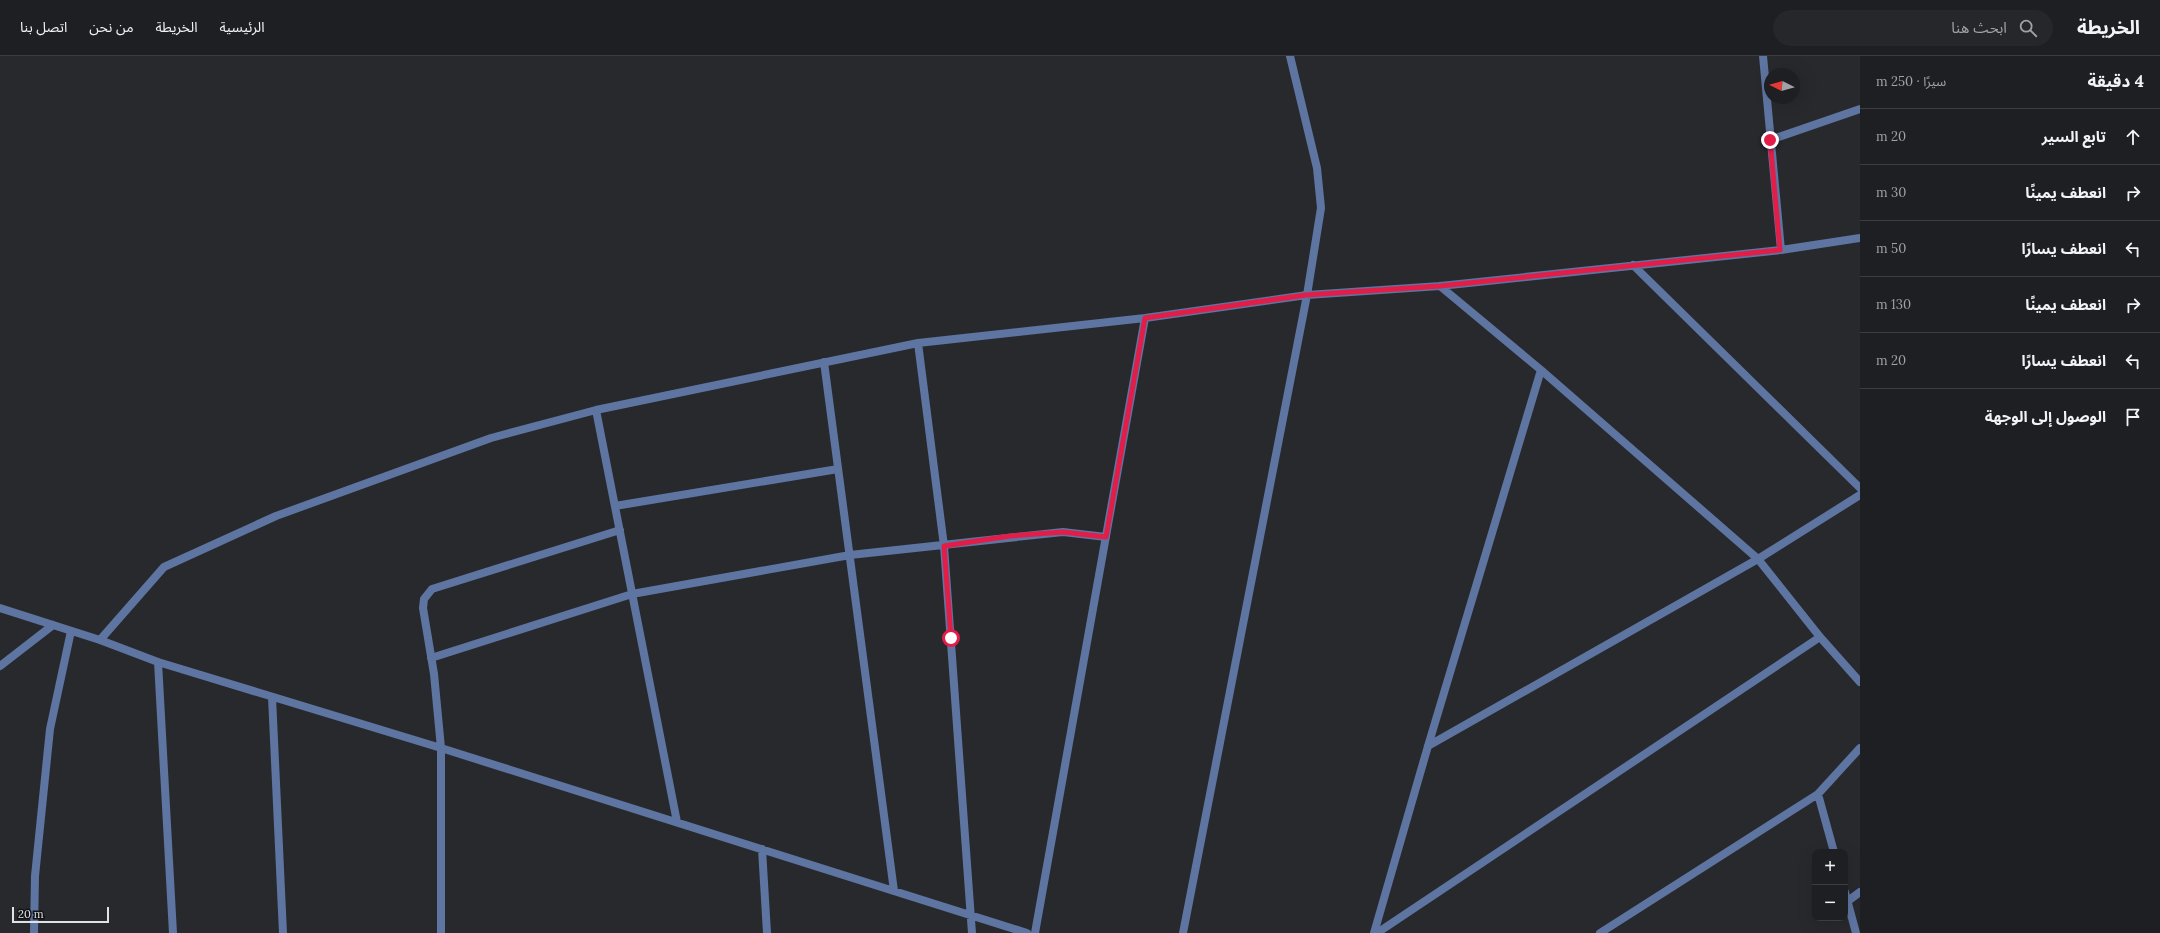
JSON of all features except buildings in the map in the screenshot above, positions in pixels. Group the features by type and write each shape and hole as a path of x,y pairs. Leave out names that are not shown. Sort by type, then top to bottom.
{"street":[{"path":"1182,933 1306,295 1320,208 1317,168 1290,56"},
{"path":"1763,56 1780,250"},
{"path":"1770,140 1860,109"},
{"path":"100,640 164,567 276,516 476,443 596,410 918,343 1145,318 1306,295 1440,286 1780,250 1860,238"},
{"path":"1633,265 1860,488"},
{"path":"1440,286 1541,370 1758,559 1820,637 1860,682"},
{"path":"1035,933 1145,318"},
{"path":"918,343 944,546 972,915 972,933"},
{"path":"824,362 894,891"},
{"path":"1376,933 1428,746 1541,370"},
{"path":"596,410 677,822"},
{"path":"615,506 838,470"},
{"path":"1428,746 1758,559 1860,495"},
{"path":"441,933 441,748 431,658 423,608 424,600 432,589 620,530"},
{"path":"431,658 632,594 850,555 944,546 1010,536 1063,532 1106,537"},
{"path":"0,608 100,640 158,662 441,748 1027,933"},
{"path":"0,666 53,625"},
{"path":"34,933 35,876 50,729 71,631"},
{"path":"1376,933 1820,637"},
{"path":"158,662 173,933"},
{"path":"272,697 283,933"},
{"path":"1600,933 1818,794 1860,748"},
{"path":"1818,794 1833,849"},
{"path":"762,849 767,933"},
{"path":"1856,933 1848,901 1860,892"}],"route":[{"path":"951,638 944,546 1010,536 1063,532 1106,537 1145,318 1306,295 1440,286 1780,250 1770,140"}]}
